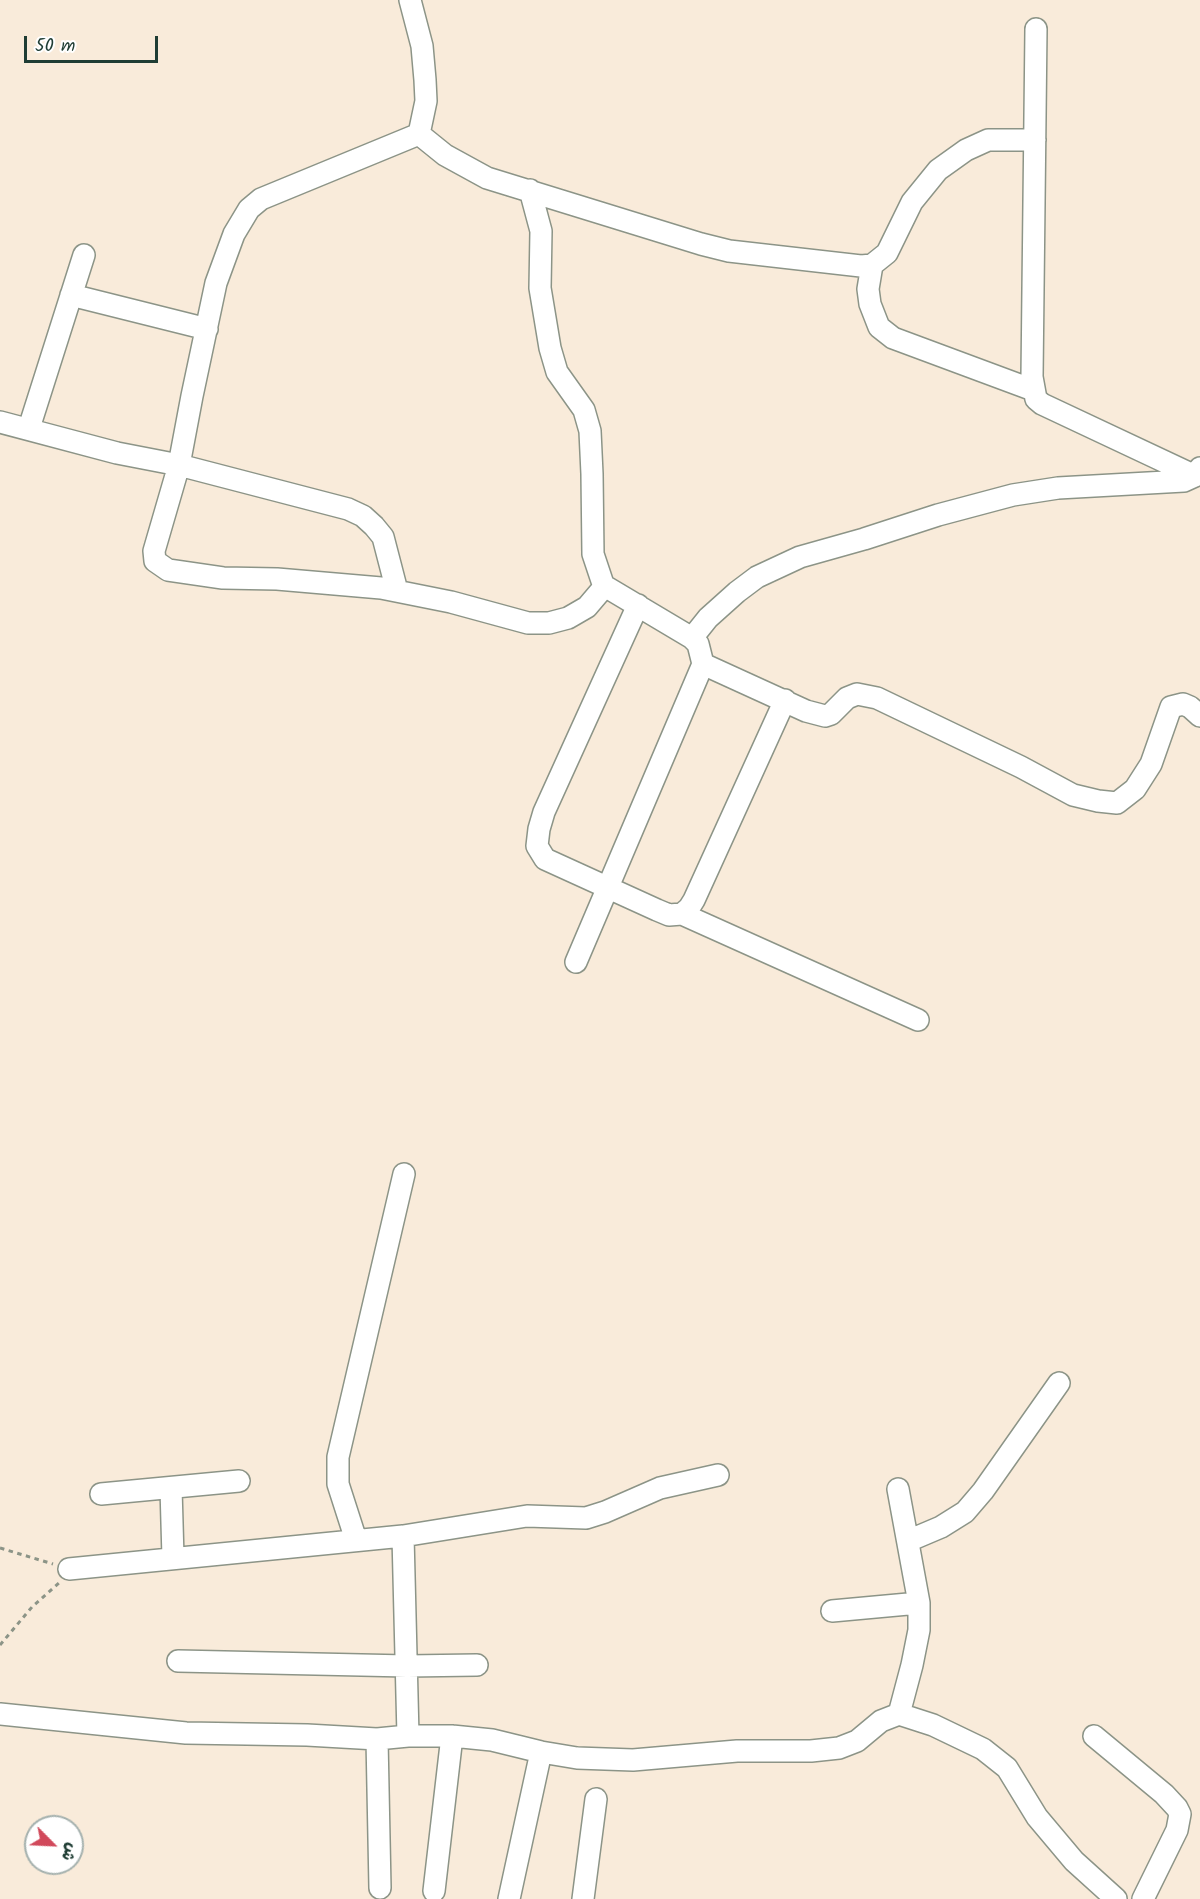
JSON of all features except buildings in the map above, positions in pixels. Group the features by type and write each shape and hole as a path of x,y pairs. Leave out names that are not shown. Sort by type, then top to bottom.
{"street":[{"path":"410,0 422,46 425,80 426,101 419,134"},
{"path":"1036,28 1033,390 1036,399 1042,404 1198,472"},
{"path":"419,134 445,155 487,178 729,251 861,266 872,265 887,253 912,202 938,170 966,150 988,140 1035,140"},
{"path":"419,134 261,199 249,209 234,234 216,283 180,465 154,551 155,561 168,570 223,578 298,580 397,591 451,602 528,623 558,620 578,612 587,607 604,587"},
{"path":"530,190 541,231 540,288 550,348 557,372 584,410 590,431 593,554 604,587"},
{"path":"29,428 84,255"},
{"path":"872,265 868,289 870,304 879,327 893,338 1033,390"},
{"path":"71,295 207,329"},
{"path":"0,422 117,453 180,465 348,509 363,516 383,537 397,591"},
{"path":"692,638 708,618 757,577 800,557 1013,495 1058,488 1184,481 1198,472"},
{"path":"576,962 703,664 698,644 692,638 615,590 604,587"},
{"path":"638,605 543,812 537,846 545,859 669,915 682,914 918,1020"},
{"path":"703,664 806,711 825,716 831,714 847,698 857,694 877,698 1013,763 1073,795 1117,803 1135,789 1150,764 1167,714 1172,707 1183,704 1200,716"},
{"path":"682,914 694,900 785,700"},
{"path":"356,1540 338,1484 338,1457 404,1174"},
{"path":"908,1541 941,1527 965,1512 983,1491 1059,1383"},
{"path":"69,1569 403,1536 527,1516 586,1518 660,1488 718,1475"},
{"path":"101,1494 239,1481"},
{"path":"171,1488 173,1558"},
{"path":"898,1489 919,1603 919,1630 899,1714"},
{"path":"403,1536 408,1736"},
{"path":"832,1611 919,1603"},
{"path":"178,1661 407,1666 477,1665"},
{"path":"0,1714 186,1733 308,1735 377,1739 452,1736 492,1740 578,1758 633,1760 737,1751 811,1751 839,1748 857,1741 881,1721 899,1714 933,1725 983,1749 1007,1768 1037,1817 1074,1861 1116,1899"},
{"path":"434,1891 452,1736"},
{"path":"1094,1736 1164,1794 1180,1814 1177,1830 1143,1899"},
{"path":"377,1739 380,1888"},
{"path":"509,1899 541,1752"},
{"path":"583,1899 596,1799"}],"path":[{"path":"0,1548 69,1569 0,1645"}]}
